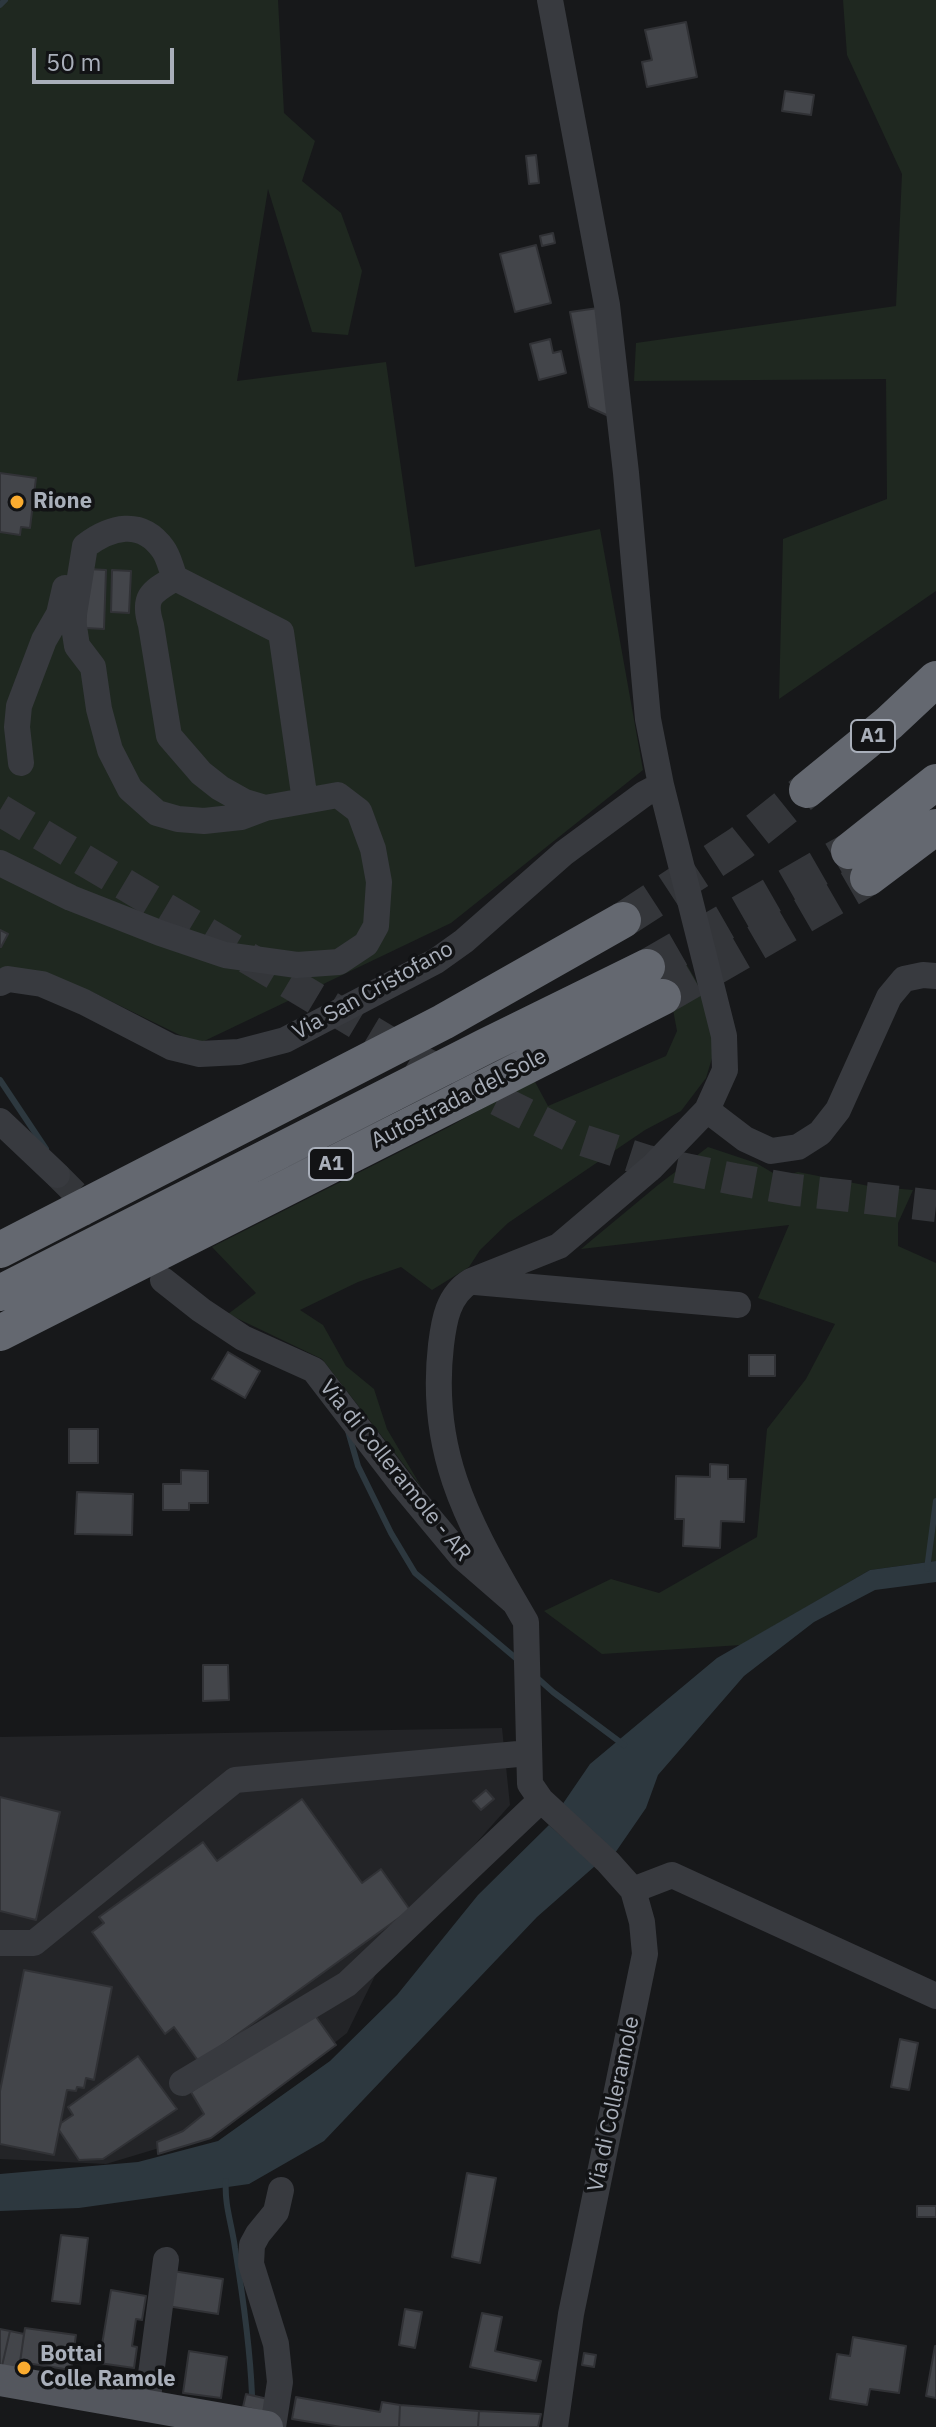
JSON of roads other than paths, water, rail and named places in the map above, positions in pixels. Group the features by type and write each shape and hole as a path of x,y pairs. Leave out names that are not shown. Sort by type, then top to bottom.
{"highway":[{"name":"A1","path":"807,790 889,723 936,679"},
{"path":"936,782 858,864 936,827"},
{"path":"0,1250 443,1022 623,920"},
{"name":"Autostrada del Sole","path":"0,1293 472,1052 655,982 0,1333"},
{"path":"0,1226 105,1173 266,1114"}],"main road":[{"path":"0,2380 270,2427"}],"street":[{"path":"182,2083 347,1984 548,1807 530,1784 526,1622 482,1547 459,1498 448,1462 437,1379 443,1334 451,1302 459,1288 559,1246 652,1167 707,1110 725,1070 724,1036 661,785 648,719 607,305 550,0"},
{"path":"21,763 17,727 19,706 44,640 59,614 74,556 101,534 126,527 148,533 164,550 175,578 281,632 305,801"},
{"path":"0,863 71,898 225,955 297,965 339,962 366,944 376,926 379,882 373,849 359,811 338,795 265,808 241,817 204,821 157,813 130,789 110,750 99,709 93,667 77,646 73,620 85,546"},
{"path":"175,578 152,592 146,608 169,736 201,773 220,788 245,802 265,808"},
{"name":"Via San Cristofano","path":"0,983 8,979 42,984 171,1047 200,1054 239,1052 285,1040 436,961 464,941 564,853 661,785"},
{"path":"707,1110 745,1139 771,1151 798,1147 820,1133 838,1110 889,997 904,979 936,976"},
{"path":"0,1121 57,1175"},
{"name":"Via di Colleramole - AR","path":"163,1280 243,1338 314,1370 462,1557 515,1603"},
{"path":"471,1281 738,1305"},
{"path":"0,1943 34,1943 235,1780 529,1753"},
{"name":"Via di Colleramole","path":"548,1807 608,1862 633,1890 642,1922 645,1954 571,2314 555,2427"},
{"path":"633,1890 672,1875 936,1996"},
{"path":"270,2427 280,2382 276,2344 251,2264 252,2245 276,2212 281,2190"},
{"path":"147,2405 166,2260"}],"waterway":[{"path":"0,5 5,0"},
{"path":"0,1080 46,1149"},
{"path":"348,1431 358,1466 415,1573 518,1660"},
{"path":"927,1569 936,1501"},
{"path":"535,1676 624,1745"},
{"path":"226,2181 227,2206 246,2322 252,2395"}],"tunnel":[{"path":"623,920 741,843 807,790"},
{"path":"0,810 422,1062 570,1136 647,1161 734,1179 796,1190 936,1206"},
{"path":"647,967 849,851"},
{"path":"663,997 868,878"},
{"path":"57,1175 98,1216"}],"place":[{"name":"Rione","path":"17,502"},
{"name":"Bottai Colle Ramole","path":"24,2368"}]}
